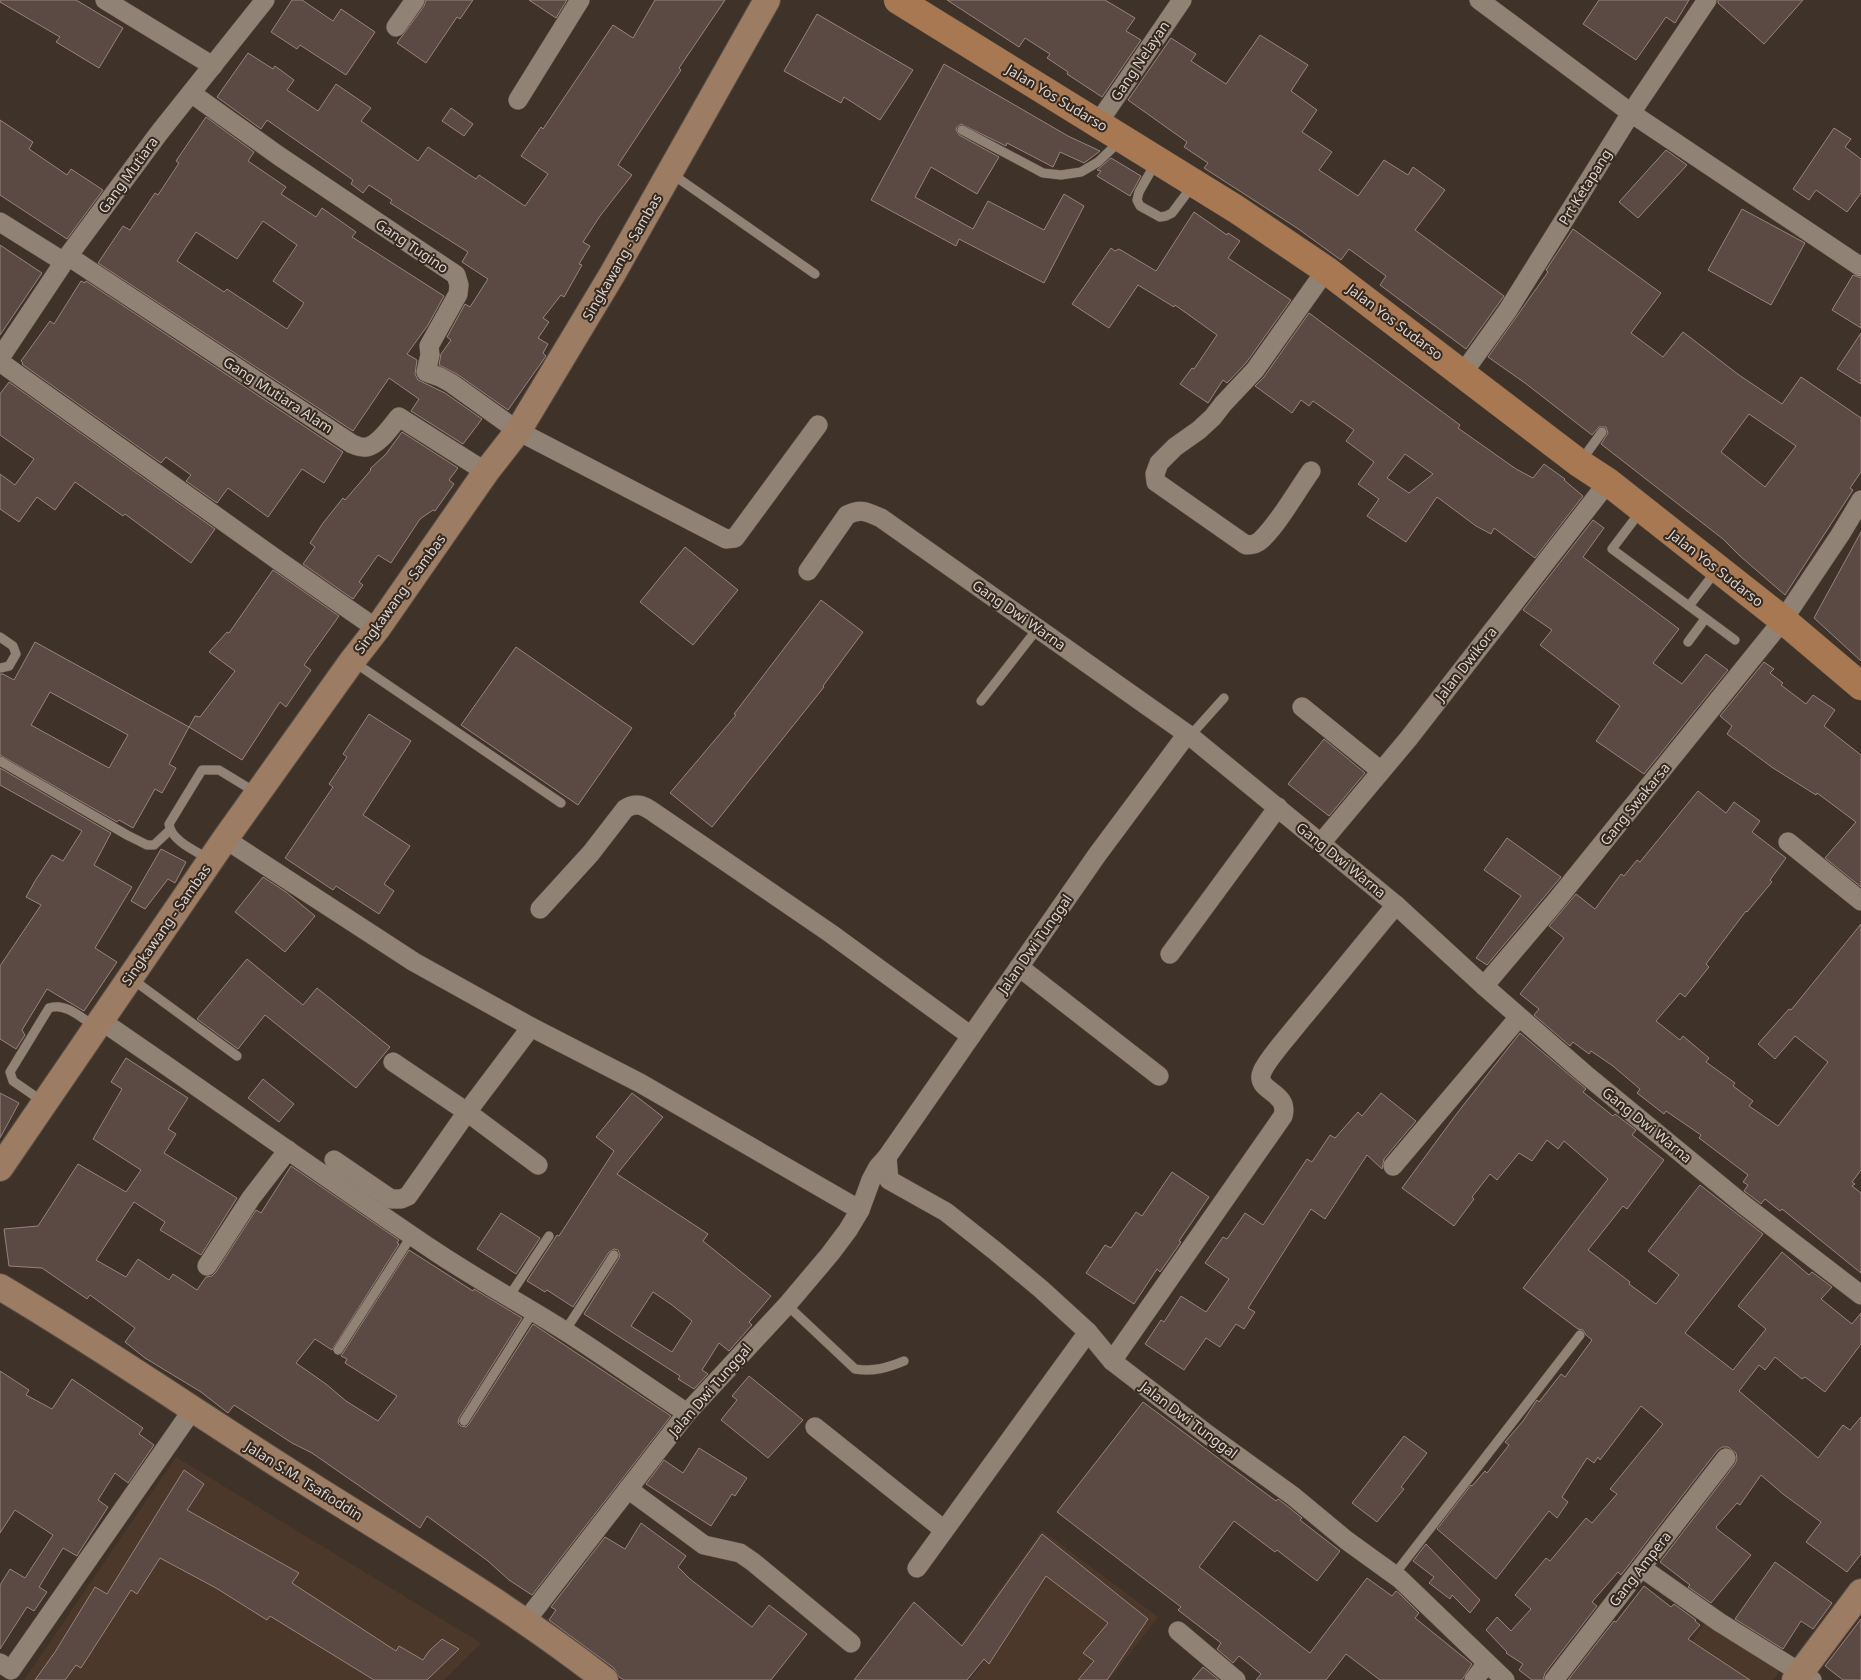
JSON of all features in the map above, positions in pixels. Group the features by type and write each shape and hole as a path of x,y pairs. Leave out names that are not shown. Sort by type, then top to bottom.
{"main road":[{"name":"Jalan Yos Sudarso","path":"898,0 1158,160 1326,270 1579,463 1608,482 1783,620 1861,686"}],"street":[{"path":"105,0 213,66"},
{"name":"Gang Mutiara","path":"0,360 66,259 159,133 265,0"},
{"path":"396,27 416,0"},
{"path":"518,100 580,0"},
{"name":"Singkawang - Sambas","path":"0,1168 225,839 377,629 486,472 518,431 575,340 767,0"},
{"name":"Gang Nelayan","path":"1098,123 1182,0"},
{"path":"1480,0 1631,112 1861,267"},
{"name":"Prt Ketapang","path":"1463,373 1508,310 1631,112 1707,0"},
{"name":"Gang Tugino","path":"191,93 279,156 456,275 459,285 458,294 429,346 430,355 426,372 451,383 518,431"},
{"path":"0,222 66,259"},
{"name":"Gang Mutiara Alam","path":"66,259 352,444 362,447 374,444 399,417 486,472"},
{"path":"1310,471 1275,522 1260,541 1253,545 1246,545 1156,482 1155,474 1160,463 1175,447 1199,430 1213,417 1255,370 1326,270"},
{"path":"0,360 279,561 377,629"},
{"path":"518,431 726,540 735,538 818,425"},
{"name":"Jalan Dwikora","path":"1321,843 1409,738 1608,482"},
{"name":"Gang Swakarsa","path":"1484,986 1556,901 1783,620 1861,500"},
{"name":"Gang Dwi Warna","path":"808,570 847,515 855,511 866,512 881,518 1189,735 1396,905 1484,986 1585,1074 1744,1205 1861,1295"},
{"path":"1302,707 1381,771"},
{"name":"Jalan Dwi Tunggal","path":"525,1622 687,1413 787,1305 848,1230 862,1207 871,1180 878,1167 1097,855 1189,735"},
{"path":"540,909 591,853 625,809 633,804 639,804 822,927 971,1036"},
{"path":"1170,954 1278,807"},
{"path":"225,839 414,962 531,1027 640,1083 862,1207 873,1199 889,1180 887,1156"},
{"path":"1788,842 1861,901"},
{"path":"1112,1362 1283,1116 1284,1102 1262,1084 1262,1072 1280,1046 1396,905"},
{"path":"1019,967 1159,1076"},
{"path":"1393,1166 1520,1017"},
{"path":"98,1024 412,1235 508,1298 565,1331 687,1413"},
{"path":"334,1160 391,1199 401,1199 408,1196 467,1112 531,1027"},
{"path":"393,1062 467,1112 538,1165"},
{"path":"207,1266 251,1198 288,1150"},
{"name":"Jalan Dwi Tunggal","path":"889,1180 952,1218 1040,1289 1088,1332 1112,1362 1206,1434 1293,1496 1346,1540 1394,1574 1436,1612 1505,1680"},
{"name":"Jalan S.M. Tsafioddin","path":"0,1287 58,1321 244,1444 525,1622 591,1676"},
{"path":"917,1568 1088,1332"},
{"path":"0,1663 11,1670 193,1409"},
{"path":"815,1426 944,1530"},
{"name":"Gang Ampera","path":"1554,1680 1726,1458"},
{"path":"628,1489 704,1545 740,1554 753,1562 851,1643"},
{"path":"1642,1568 1803,1678 1861,1592"},
{"path":"1178,1632 1236,1680"},
{"path":"1474,1680 1486,1663"}],"lane":[{"path":"962,130 1043,173 1061,175 1081,172 1098,162 1123,138"},
{"path":"1158,160 1139,192 1137,200 1140,206 1160,217 1166,216 1172,213 1194,183"},
{"path":"670,173 815,274"},
{"path":"1579,463 1602,432"},
{"path":"1642,510 1612,549 1735,640"},
{"path":"1688,606 1718,569"},
{"path":"1688,642 1706,619"},
{"path":"981,701 1038,628"},
{"path":"0,637 13,646 16,654 9,666 0,668"},
{"path":"352,661 561,803"},
{"path":"1189,735 1224,698"},
{"path":"0,761 127,835 148,845 154,845 170,830"},
{"path":"211,860 174,836 169,824 202,770 219,770 257,794"},
{"path":"130,978 237,1056"},
{"path":"44,1103 13,1081 10,1072 49,1008 54,1006 64,1007 98,1024"},
{"path":"338,1350 412,1235"},
{"path":"508,1298 549,1236"},
{"path":"565,1331 614,1255"},
{"path":"787,1305 855,1369 867,1371 884,1369 904,1361"},
{"path":"464,1421 533,1312"},
{"path":"1394,1574 1580,1335"}],"shaded area":[{"path":"176,1457 481,1643 444,1680 24,1680"},
{"path":"1042,1530 1158,1617 1109,1680 970,1680 982,1664 961,1644"},
{"path":"1705,1623 1780,1671 1773,1680 1664,1680"}],"building":[{"path":"0,0 76,0 123,28 99,68 56,42 60,37 0,2"},
{"path":"292,0 302,0 333,21 341,9 375,32 346,75 300,45 297,49 271,32"},
{"path":"426,0 473,0 460,19 457,17 426,63 397,43 424,6"},
{"path":"529,0 567,0 556,18"},
{"path":"655,0 725,0 679,68 681,70 618,165 632,175 600,216 583,242 590,246 579,264 582,265 564,297 561,295 543,318 549,322 538,338 548,344 543,353 546,356 508,410 457,374 439,365 441,354 451,340 447,337 465,304 470,307 488,279 462,262 468,252 390,203 392,200 369,185 363,193 351,184 353,180 267,120 261,129 217,97 248,53 273,69 275,66 294,80 287,90 318,111 336,84 371,108 361,121 418,161 428,147 476,179 479,175 525,206 548,174 521,156 541,127 543,129 613,25 633,38"},
{"path":"947,0 1105,0 1135,18 1126,31 1141,40 1102,97 1067,74 1068,72 1047,58 1050,54 1025,38 1019,47"},
{"path":"1599,0 1689,0 1675,23 1666,17 1636,60 1583,24"},
{"path":"1718,0 1803,0 1764,44 1718,3"},
{"path":"817,14 913,70 880,120 844,97 841,103 784,71"},
{"path":"1260,35 1308,65 1291,91 1317,110 1302,132 1332,152 1319,170 1358,196 1384,160 1408,175 1413,167 1445,190 1415,230 1504,296 1466,349 1380,285 1386,276 1349,249 1341,260 1297,228 1204,168 1208,163 1184,147 1187,142 1128,100 1171,38 1196,54 1191,61 1226,84"},
{"path":"944,64 1068,136 1100,151 1084,163 1060,152 1053,167 1007,143 1006,146 961,124 956,130 959,135 999,157 977,194 931,167 915,197 973,229 988,201 1044,230 1064,194 1084,206 1044,283 959,239 956,246 871,200"},
{"path":"451,108 473,124 464,136 442,121"},
{"path":"206,117 254,152 248,161 286,187 281,194 316,217 322,208 356,232 352,237 444,296 428,325 407,354 417,360 415,374 418,380 445,393 482,419 463,444 411,411 419,399 389,378 353,431 98,263 123,226 130,230 155,193 158,195 179,163 176,161","holes":["263,221 297,245 273,281 304,303 287,329 227,289 224,292 177,261 196,232 237,259"]},
{"path":"0,120 33,142 29,149 67,175 71,169 103,190 67,239 0,195"},
{"path":"1834,128 1851,139 1845,147 1861,159 1861,193 1847,212 1816,190 1809,200 1793,189"},
{"path":"1666,150 1687,165 1638,218 1619,202"},
{"path":"1111,158 1141,176 1130,196 1097,176 1101,171 1097,170"},
{"path":"1742,209 1805,243 1771,305 1708,270"},
{"path":"1194,212 1227,235 1228,233 1240,241 1228,258 1291,300 1246,363 1227,383 1223,380 1208,403 1180,384 1192,368 1194,369 1217,335 1175,305 1174,307 1138,285 1109,328 1072,304 1111,248 1115,251 1119,249 1156,271"},
{"path":"1573,229 1661,293 1631,333 1663,357 1683,332 1739,375 1782,404 1801,377 1861,418 1861,472 1850,488 1853,490 1785,595 1723,539 1601,444 1608,433 1606,427 1599,427 1592,435 1488,357 1548,272 1546,270","holes":["1749,414 1796,446 1765,487 1721,452"]},
{"path":"0,245 42,273 0,335"},
{"path":"1853,275 1861,278 1861,328 1832,310"},
{"path":"81,281 85,283 86,281 343,452 324,483 302,469 268,517 228,488 217,503 186,481 191,475 166,457 161,463 22,364 21,361 50,321 54,324"},
{"path":"1309,313 1460,425 1458,428 1516,469 1533,478 1544,464 1565,479 1583,496 1535,558 1494,528 1491,534 1476,526 1437,497 1406,542 1367,516 1379,499 1358,484 1374,462 1346,441 1354,430 1313,401 1309,406 1301,400 1292,413 1255,386 1264,377","holes":["1405,454 1433,474 1409,493 1387,478"]},
{"path":"1861,333 1861,384 1837,369"},
{"path":"9,382 215,529 191,563 125,514 123,516 75,482 55,510 37,497 19,522 0,509 0,474 15,485 34,459 0,435 0,394"},
{"path":"402,432 458,468 449,480 454,484 435,511 433,510 420,519 391,563 378,555 359,582 363,585 353,599 303,564 315,547 310,543 323,523 343,498 345,500 370,469 386,454"},
{"path":"1593,520 1604,528 1583,557 1679,629 1653,663 1682,684 1706,654 1728,670 1644,774 1596,741 1620,706 1540,645 1552,630 1523,610"},
{"path":"1861,532 1861,661 1814,618"},
{"path":"685,547 738,590 693,645 640,602"},
{"path":"273,570 339,616 304,665 311,670 286,707 280,702 242,760 189,727 195,716 200,717 235,671 209,652 227,632 229,633"},
{"path":"821,600 863,632 824,687 712,827 670,793 736,715 734,714"},
{"path":"35,642 189,727 169,764 176,768 162,793 155,789 133,828 119,820 117,822 0,755 0,674 14,680","holes":["50,692 128,735 109,768 31,725"]},
{"path":"516,647 632,728 578,805 461,725"},
{"path":"1764,662 1774,669 1770,673 1783,683 1781,685 1806,704 1813,695 1835,710 1824,726 1861,755 1861,887 1825,858 1856,822 1817,793 1816,795 1773,768 1727,734 1732,726 1720,716"},
{"path":"369,714 411,741 363,815 410,846 384,884 394,891 379,914 336,886 333,890 285,858 333,787 329,784 347,757 343,754"},
{"path":"1324,739 1365,773 1329,816 1288,784"},
{"path":"0,768 111,833 94,865 132,887 95,948 117,962 84,1011 47,989 22,1030 25,1035 16,1049 0,1039 0,966 41,905 26,897 35,881 52,855 63,861 82,831 0,785"},
{"path":"1698,791 1726,813 1734,802 1760,821 1752,832 1786,858 1770,880 1772,882 1746,911 1706,964 1709,967 1685,997 1680,993 1656,1021 1680,1040 1683,1036 1709,1058 1706,1062 1735,1083 1733,1086 1753,1101 1749,1106 1778,1126 1828,1062 1795,1036 1775,1059 1758,1044 1789,1009 1791,1010 1861,924 1861,1170 1852,1182 1855,1184 1852,1186 1861,1193 1861,1273 1782,1209 1780,1211 1765,1199 1761,1204 1744,1191 1748,1185 1743,1182 1748,1175 1699,1138 1701,1135 1666,1111 1664,1114 1637,1093 1640,1089 1613,1066 1591,1051 1589,1054 1573,1042 1570,1046 1534,1015 1539,1009 1520,994 1564,938 1549,926 1576,894 1595,909 1621,874 1624,876 1637,860 1640,862"},
{"path":"1507,838 1561,877 1487,965 1476,958 1521,896 1484,870"},
{"path":"161,849 186,862 175,883 168,879 145,909 131,901"},
{"path":"263,877 286,892 315,916 285,952 235,912"},
{"path":"247,959 303,1005 317,988 390,1047 356,1088 265,1015 238,1049 197,1019"},
{"path":"1520,1033 1586,1089 1583,1092 1613,1116 1615,1114 1636,1130 1632,1135 1664,1160 1627,1209 1623,1206 1588,1250 1630,1282 1629,1284 1656,1304 1679,1275 1648,1251 1700,1185 1763,1234 1685,1333 1733,1370 1766,1329 1738,1306 1782,1252 1809,1275 1812,1272 1832,1287 1821,1299 1852,1324 1861,1313 1861,1344 1825,1392 1805,1377 1802,1379 1775,1357 1765,1370 1759,1365 1739,1391 1818,1458 1843,1425 1850,1430 1861,1417 1861,1554 1847,1572 1806,1542 1821,1522 1761,1475 1740,1505 1737,1503 1716,1527 1751,1555 1711,1603 1688,1587 1690,1585 1660,1562 1735,1464 1737,1459 1736,1453 1728,1447 1722,1447 1621,1575 1618,1572 1592,1602 1597,1606 1545,1673 1543,1680 1532,1680 1519,1670 1523,1664 1506,1653 1486,1630 1497,1617 1511,1631 1531,1609 1515,1595 1546,1558 1550,1561 1586,1518 1592,1523 1617,1494 1610,1489 1663,1424 1641,1406 1600,1460 1598,1457 1594,1463 1587,1458 1562,1497 1568,1502 1557,1518 1549,1511 1496,1579 1437,1529 1471,1485 1485,1471 1487,1473 1509,1445 1505,1442 1523,1421 1537,1400 1539,1402 1561,1374 1565,1377 1592,1340 1583,1330 1578,1329 1523,1288 1608,1179 1564,1141 1558,1149 1547,1140 1532,1161 1519,1153 1497,1180 1490,1174 1472,1197 1474,1199 1454,1226 1402,1188"},
{"path":"126,1058 188,1098 168,1129 176,1134 164,1153 237,1198 201,1255 160,1230 165,1222 134,1202 96,1260 126,1277 138,1259 169,1280 173,1274 197,1290 206,1277 212,1276 216,1272 256,1210 261,1213 291,1166 399,1240 397,1243 399,1244 332,1350 315,1339 296,1363 346,1401 378,1421 397,1396 345,1363 347,1359 341,1356 409,1250 473,1291 474,1289 522,1318 459,1418 458,1423 461,1426 466,1427 469,1424 533,1324 671,1416 532,1595 509,1580 488,1561 427,1516 420,1528 312,1453 292,1443 234,1405 228,1413 201,1392 145,1358 125,1342 135,1328 90,1295 87,1299 42,1268 9,1266 4,1229 38,1226 78,1164 126,1192 141,1170 93,1139 122,1089 111,1082"},
{"path":"263,1079 294,1104 279,1122 248,1098"},
{"path":"0,1093 19,1103 0,1138"},
{"path":"632,1093 663,1117 617,1174 708,1234 703,1241 771,1296 749,1322 752,1325 729,1351 719,1343 702,1370 708,1374 694,1389 678,1379 680,1376 584,1314 619,1258 618,1250 614,1249 609,1252 573,1307 547,1290 545,1292 527,1281 557,1235 559,1236 614,1151 596,1137","holes":["653,1292 692,1321 672,1352 631,1326"]},
{"path":"1381,1093 1416,1121 1384,1159 1382,1169 1367,1155 1325,1219 1311,1209 1248,1308 1255,1312 1244,1329 1236,1324 1220,1347 1206,1338 1184,1370 1145,1344 1161,1320 1164,1322 1181,1296 1206,1312 1229,1279 1205,1263 1223,1237 1227,1239 1245,1213 1263,1225 1307,1159 1312,1162 1330,1135 1335,1138 1358,1112 1362,1116"},
{"path":"1172,1172 1209,1197 1160,1272 1157,1269 1134,1304 1086,1273 1105,1245 1111,1248 1136,1212 1142,1216"},
{"path":"501,1213 540,1238 516,1274 477,1249"},
{"path":"0,1371 29,1390 26,1395 52,1409 72,1379 143,1428 139,1434 154,1445 128,1483 115,1473 98,1500 108,1507 77,1556 63,1548 39,1587 47,1592 34,1611 27,1607 0,1649 0,1585 10,1569 25,1578 53,1535 15,1510 0,1533"},
{"path":"749,1376 803,1420 768,1458 721,1420 737,1400 732,1396"},
{"path":"1143,1402 1276,1501 1278,1499 1286,1505 1302,1518 1300,1520 1340,1551 1317,1581 1277,1550 1275,1552 1234,1521 1199,1567 1310,1653 1367,1578 1392,1596 1396,1591 1400,1594 1419,1613 1415,1618 1472,1664 1462,1680 1380,1680 1346,1654 1326,1680 1256,1680 1261,1674 1239,1656 1233,1663 1217,1649 1221,1643 1178,1610 1181,1607 1057,1512"},
{"path":"1404,1436 1427,1453 1401,1487 1404,1489 1377,1522 1352,1503"},
{"path":"699,1448 747,1478 735,1496 732,1494 711,1526 646,1484 664,1460 683,1473"},
{"path":"184,1470 204,1484 187,1510 299,1573 292,1583 396,1651 399,1646 423,1660 429,1651 442,1639 459,1649 427,1680 374,1680 270,1616 267,1620 216,1588 160,1558 137,1594 131,1590 81,1668 76,1665 65,1680 35,1680 55,1652 95,1587 107,1594"},
{"path":"641,1523 686,1556 678,1567 690,1579 752,1627 769,1605 807,1634 771,1680 624,1680 619,1677 614,1668 549,1620 556,1610 551,1607 605,1537 625,1549"},
{"path":"1042,1534 1148,1619 1107,1680 1078,1680 1094,1661 1083,1653 1108,1623 1046,1576 989,1664 984,1659 967,1680 854,1680 914,1602 962,1646"},
{"path":"1426,1544 1480,1600 1470,1613 1452,1595 1450,1599 1429,1583 1434,1577 1413,1561"},
{"path":"1775,1562 1832,1603 1813,1629 1801,1621 1783,1649 1735,1619"},
{"path":"1644,1586 1671,1607 1674,1604 1696,1620 1700,1625 1688,1639 1750,1680 1568,1680"},
{"path":"1861,1619 1861,1680 1843,1680 1825,1666"},
{"path":"1203,1667 1219,1680 1192,1680"}]}
